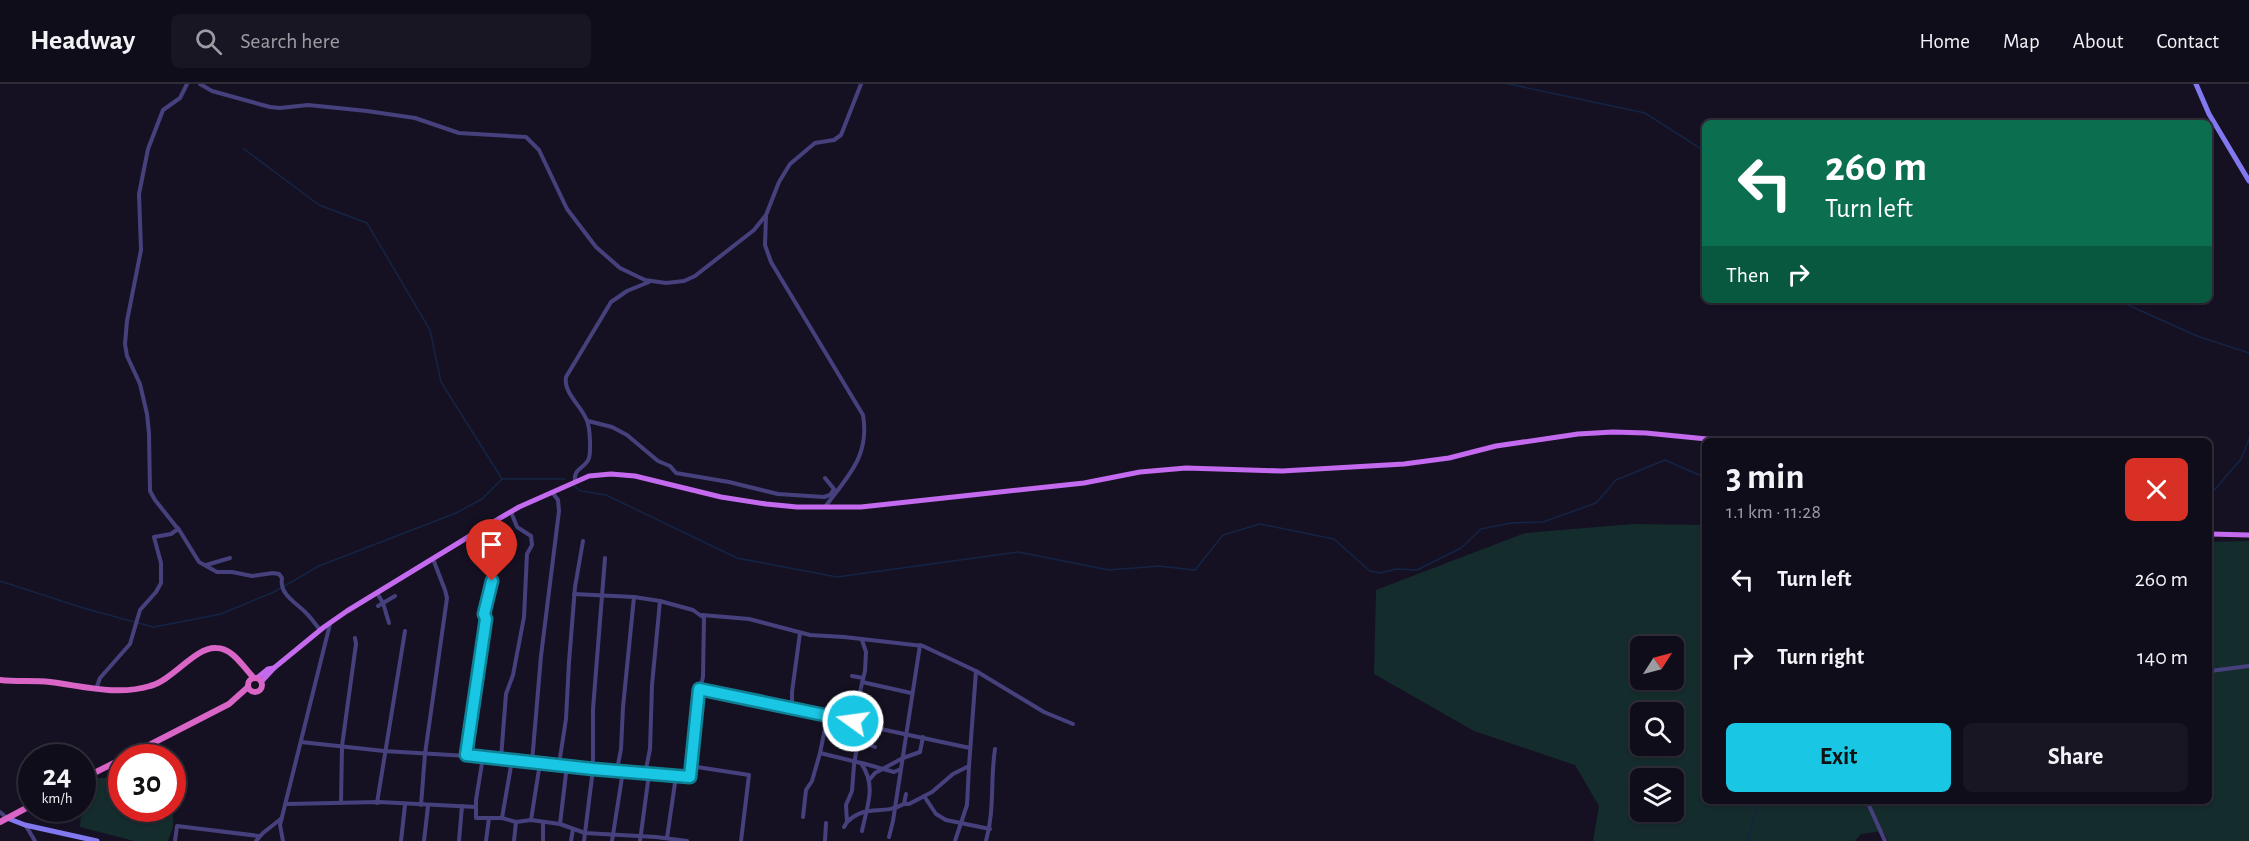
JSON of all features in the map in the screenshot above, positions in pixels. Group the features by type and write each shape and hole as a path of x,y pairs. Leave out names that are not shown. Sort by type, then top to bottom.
{"highway":[{"path":"1,682 49,682 118,691 149,687 170,677 211,648 226,649 253,683 243,697 238,697 229,704 150,744"},
{"path":"0,822 18,812"}],"main road":[{"path":"2196,84 2209,114 2249,181"},
{"path":"253,683 330,623 433,559 511,512 552,491 599,474 622,475 747,501 797,507 825,507 896,504 1083,483 1140,472 1185,468 1282,471 1404,465 1449,458 1496,446 1578,434 1646,433 1702,439"},
{"path":"2212,534 2249,535"},
{"path":"7,818 25,825 97,841"}],"street":[{"path":"187,84 180,98 163,110 148,149 139,194 141,250 127,321 125,344 127,356 140,384 147,414 150,491 177,526 200,562 217,572 252,576 270,572 279,574 282,578 282,587 290,599 307,613 320,630"},
{"path":"200,84 212,91 270,107 315,105 367,111 415,118 459,134 526,137 539,150 567,209 586,236 620,268 650,282"},
{"path":"575,481 574,476 577,470 585,465 589,458 588,421 566,386 570,369 611,302 627,291 650,282 676,282 695,276 754,230 766,215 779,182 790,164 815,143 834,140 841,135 861,84"},
{"path":"766,215 765,245 771,262 862,415 865,438 855,466 825,507"},
{"path":"588,421 612,427 627,435 658,461 670,466 676,473 729,482 778,494 824,497 830,495 834,489 825,478"},
{"path":"532,762 541,656 559,512 558,500 552,491"},
{"path":"501,758 506,693 513,675 524,617 527,554 532,545 531,536 517,527 511,512"},
{"path":"96,689 100,678 130,644 140,610 161,583 161,563 154,537 176,532 178,531 177,526"},
{"path":"559,764 566,719 574,594 583,542"},
{"path":"206,565 230,558"},
{"path":"584,841 593,769 593,710 605,558"},
{"path":"421,805 425,754 447,598 433,559"},
{"path":"466,755 486,619 484,614 492,581"},
{"path":"377,593 383,603 389,623"},
{"path":"574,594 634,597 693,610 702,615 749,619 800,633 920,645 976,670 1044,712 1073,724"},
{"path":"378,606 395,596"},
{"path":"617,770 621,749 634,597"},
{"path":"640,839 650,749 652,685 660,602"},
{"path":"301,742 384,751 501,758 690,777 704,663 702,615"},
{"path":"283,841 280,825 330,623"},
{"path":"377,802 405,631"},
{"path":"792,709 800,633"},
{"path":"341,803 342,746 355,638"},
{"path":"853,721 863,680 866,652 862,640"},
{"path":"889,837 920,645"},
{"path":"2212,671 2249,666"},
{"path":"955,841 967,805 976,670"},
{"path":"852,676 911,693"},
{"path":"699,689 792,709 828,714 876,728 970,748"},
{"path":"803,817 806,790 812,781 828,714"},
{"path":"861,722 852,791 846,805 846,824 866,810 894,810 904,804 909,804 924,796 953,774 969,766"},
{"path":"858,740 876,728"},
{"path":"870,779 903,758 920,752 923,737"},
{"path":"858,740 874,747"},
{"path":"986,841 992,819 995,749"},
{"path":"820,753 894,772 901,769"},
{"path":"483,757 476,818 502,818 516,822 531,820 560,824 585,833 686,841"},
{"path":"502,818 512,760"},
{"path":"531,820 540,763"},
{"path":"861,763 870,779 871,793 862,831"},
{"path":"560,824 567,765"},
{"path":"691,771 697,767 750,775 741,841"},
{"path":"612,841 623,771"},
{"path":"667,838 676,776"},
{"path":"904,804 906,794"},
{"path":"924,796 936,813 946,820 990,829"},
{"path":"286,804 377,802 476,807"},
{"path":"401,841 405,804"},
{"path":"1868,804 1885,841"},
{"path":"424,841 428,806"},
{"path":"459,841 462,807"},
{"path":"0,812 7,818"},
{"path":"256,841 259,836 283,818"},
{"path":"486,841 489,818"},
{"path":"514,841 516,822"},
{"path":"543,822 543,841"},
{"path":"825,841 826,823"},
{"path":"25,825 35,841"},
{"path":"175,841 177,826 259,836"},
{"path":"571,841 573,829"}],"green space":[{"path":"1633,524 1702,525 1702,804 2212,804 2212,542 2249,541 2249,841 1888,841 1883,831 1861,834 1855,841 1593,841 1599,806 1575,765 1474,731 1374,674 1376,590 1525,533"},
{"path":"96,778 108,778 108,822 173,822 168,841 134,841 80,827 80,822 96,822"}],"waterway":[{"path":"1509,84 1645,113 1702,149"},
{"path":"244,149 319,205 367,223 430,330 441,382 502,479 565,479"},
{"path":"2124,303 2197,336 2249,353"},
{"path":"2212,493 2241,459 2249,439"},
{"path":"574,486 581,491 606,495 737,558 837,577 1018,552 1109,570 1159,566 1195,570 1223,535 1260,524 1334,539 1370,571 1380,573 1396,569 1417,570 1461,548 1481,529 1511,523 1543,522 1596,503 1616,480 1665,460 1702,476"},
{"path":"138,623 154,627 221,614 274,592 319,566 456,513 482,499 502,479"},
{"path":"0,581 134,622"},
{"path":"1748,841 1757,804"}],"route":[{"path":"492,581 484,614 486,619 466,755 690,777 699,689 853,721"}]}
